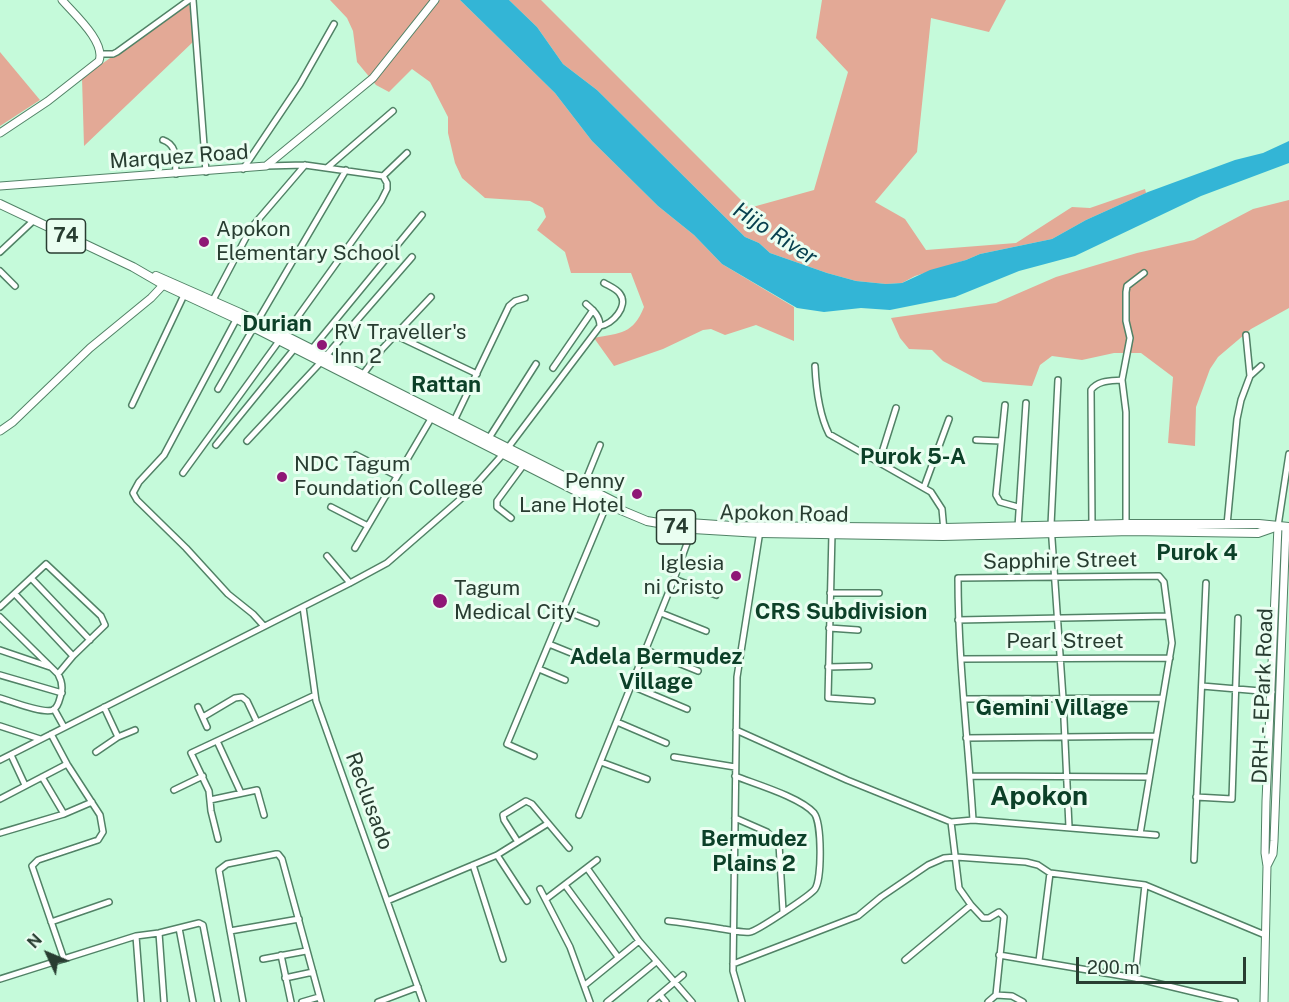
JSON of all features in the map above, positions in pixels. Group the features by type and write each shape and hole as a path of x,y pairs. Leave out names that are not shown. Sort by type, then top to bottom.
{"highway":[{"name":"Apokon Road","path":"0,204 239,316 295,348 506,450"},
{"name":"Apokon Road","path":"186,292 213,300 239,316"},
{"name":"Apokon Road","path":"281,339 310,350 323,360"},
{"name":"Apokon Road","path":"453,424 489,438 525,462 608,502 648,516 694,526 760,530 944,532 1126,524 1284,527"},
{"name":"Apokon Road","path":"525,462 584,487 608,502"},
{"name":"Apokon Road","path":"1051,528 1258,533 1284,527"}],"main road":[{"path":"0,133 48,101 99,61 101,54 97,42 62,0"},
{"name":"Marquez Road","path":"0,186 266,166 383,68 435,0"},
{"path":"0,431 13,422 98,341 165,282"},
{"name":"DRH - EPark Road","path":"1264,1002 1267,866 1265,853 1270,692 1284,527"},
{"name":"DRH - EPark Road","path":"1267,866 1273,855 1274,841 1284,527"}],"street":[{"path":"101,54 117,52 191,0"},
{"path":"191,0 206,172"},
{"path":"243,169 300,84 334,24"},
{"path":"328,167 393,111"},
{"path":"164,140 172,144 174,148 176,174"},
{"path":"382,176 406,153"},
{"path":"213,300 251,228 305,165"},
{"path":"183,473 386,194 387,183 382,176 305,165 266,166"},
{"path":"218,388 346,170"},
{"path":"310,350 422,215"},
{"path":"0,252 33,221"},
{"path":"247,441 323,360 412,257"},
{"path":"0,271 15,286"},
{"path":"1126,524 1126,412 1122,380 1130,338 1126,321 1126,292 1127,286 1144,273"},
{"path":"0,760 350,583 391,560 471,490 506,450 600,326 608,324 616,317 622,304 620,294 604,284"},
{"path":"132,405 186,292"},
{"path":"361,378 382,349 431,297"},
{"path":"453,424 509,306 515,300 525,298"},
{"path":"586,304 593,310 600,326"},
{"path":"553,368 593,310"},
{"path":"239,316 164,455 139,482 133,493 137,500 186,548 228,594 263,625"},
{"path":"396,335 477,374"},
{"path":"1227,525 1237,419 1250,376 1246,335"},
{"path":"216,445 295,348"},
{"path":"489,438 536,364"},
{"path":"814,366 825,426 829,434 924,487 939,502 942,509 944,532"},
{"path":"1250,376 1261,366"},
{"path":"1058,380 1051,528 1070,827"},
{"path":"1092,525 1091,390 1101,382 1122,380"},
{"path":"1018,530 1026,403"},
{"path":"1005,405 996,498 1000,502 1018,507"},
{"path":"879,462 896,408"},
{"path":"356,548 433,415"},
{"path":"924,487 949,419"},
{"path":"976,440 1001,441"},
{"path":"584,487 600,445"},
{"path":"1284,527 1289,454"},
{"path":"356,455 398,476"},
{"path":"511,518 497,507 497,501 525,462"},
{"path":"534,756 507,744 608,502"},
{"path":"331,507 368,526"},
{"path":"579,815 675,579 694,526"},
{"path":"832,529 828,698 872,701"},
{"path":"742,1002 733,964 738,659 760,530"},
{"path":"327,556 350,583"},
{"path":"0,607 46,564 101,616 105,625 58,674"},
{"name":"Sapphire Street","path":"958,620 958,578 1159,576 1162,578 1168,616"},
{"path":"31,578 90,640"},
{"path":"675,579 716,595"},
{"path":"1194,860 1206,583"},
{"path":"830,592 879,593"},
{"path":"15,594 73,656"},
{"name":"Reclusado","path":"303,607 315,695 423,1002"},
{"path":"563,610 596,623"},
{"path":"661,613 706,631"},
{"path":"973,820 958,620 1168,616 1172,635 1170,658 1140,834"},
{"path":"0,617 58,674 62,693 54,709"},
{"path":"1196,797 1232,799 1238,618"},
{"path":"829,628 858,630"},
{"path":"549,644 581,657"},
{"path":"0,650 52,667"},
{"path":"646,650 698,671"},
{"name":"Pearl Street","path":"961,659 1170,658"},
{"path":"828,666 869,666"},
{"path":"538,669 565,680"},
{"path":"0,675 62,693"},
{"path":"632,686 687,709"},
{"path":"1202,686 1280,692"},
{"path":"218,839 209,791 191,753 315,695"},
{"path":"203,717 235,698 242,697 247,701 257,722"},
{"path":"0,698 41,710 54,709"},
{"path":"964,699 1162,698"},
{"path":"104,707 118,737"},
{"path":"198,707 207,727"},
{"path":"54,709 64,727"},
{"path":"617,722 666,743"},
{"path":"0,726 40,739"},
{"path":"96,752 118,737 135,730"},
{"path":"736,730 847,780 951,822 973,820 1156,836"},
{"path":"51,734 102,820 103,832 94,842 38,860 32,866 64,959"},
{"path":"966,738 1156,736"},
{"path":"217,741 242,793"},
{"path":"11,755 25,785"},
{"path":"674,758 735,767"},
{"path":"601,762 647,779"},
{"path":"0,799 67,764"},
{"path":"174,790 203,776"},
{"path":"668,921 746,932 757,930 811,893 819,881 816,817 799,802 735,776"},
{"path":"971,776 1149,777"},
{"path":"42,777 64,814"},
{"path":"210,800 257,790 264,815"},
{"path":"518,842 503,817 506,812 523,801 528,802 569,848"},
{"path":"0,833 64,814 92,802"},
{"path":"735,818 766,832 778,844 783,911"},
{"path":"951,822 958,888 970,905 987,919 999,912 1004,920 996,995 988,1002"},
{"path":"387,901 497,855 547,824"},
{"path":"243,1002 219,870 227,864 278,854 282,859 320,999 302,1002"},
{"path":"497,855 527,901"},
{"path":"733,964 858,916 881,897 928,866 944,858 956,857 1026,862 1050,873 1145,885 1265,935"},
{"path":"546,899 597,860"},
{"path":"473,866 503,959"},
{"path":"587,868 639,941 692,1002"},
{"path":"1039,961 1050,873"},
{"path":"565,885 618,957"},
{"path":"1135,978 1145,885"},
{"path":"540,889 570,947 590,1002"},
{"path":"51,922 109,902"},
{"path":"905,960 970,905"},
{"path":"230,931 299,919"},
{"path":"0,979 136,936 199,923 203,925 219,1002"},
{"path":"179,928 193,1002"},
{"path":"159,933 164,1002"},
{"path":"136,936 141,1002"},
{"path":"585,985 639,941"},
{"path":"262,959 306,951"},
{"path":"281,955 291,1002"},
{"path":"999,955 1135,978 1235,1002"},
{"path":"607,1002 656,962"},
{"path":"285,978 313,972"},
{"path":"651,1002 683,975"},
{"path":"378,1002 418,987"},
{"path":"660,995 666,1002"},
{"path":"996,995 1012,996 1023,1002"}],"shaded area":[{"path":"330,0 460,0 555,93 592,141 658,206 694,235 722,264 794,307 794,341 756,325 725,335 711,329 703,330 663,349 614,366 594,338 625,331 640,316 644,307 631,273 571,273 565,252 537,230 546,217 543,208 530,201 485,198 462,178 455,163 448,133 448,117 430,82 412,69 389,92 376,85 357,62 353,31 347,18"},
{"path":"509,0 541,0 749,208 814,190 848,72 816,38 822,0 1006,0 989,32 931,18 917,152 875,202 905,219 926,250 1016,243 1072,207 1090,208 1145,189 1146,193 1086,220 1052,239 980,254 915,276 902,283 856,281 827,273 770,253 759,243 745,237 597,90 563,64 537,27"},
{"path":"189,2 194,41 84,146 82,78"},
{"path":"0,52 40,100 0,126"},
{"path":"1289,200 1289,308 1251,329 1218,357 1210,369 1196,407 1195,446 1168,443 1173,377 1141,353 1114,353 1082,360 1052,356 1040,365 1032,386 983,382 943,361 932,350 909,349 900,338 891,318 996,303 1056,277 1137,253 1194,240 1253,209"}],"water":[{"path":"460,0 509,0 537,27 563,64 597,90 745,237 759,243 770,253 856,281 902,283 930,270 980,254 1052,239 1086,220 1148,192 1235,160 1263,153 1289,141 1289,163 1201,196 1075,256 1019,271 955,297 890,310 861,308 824,312 797,308 722,264 694,235 658,206 592,141 555,93"}],"place":[{"name":"Apokon Elementary School","path":"204,242"},
{"name":"RV Traveller's Inn 2","path":"322,345"},
{"name":"NDC Tagum Foundation College","path":"282,477"},
{"name":"Penny Lane Hotel","path":"637,494"},
{"name":"Iglesia ni Cristo","path":"736,576"},
{"name":"Tagum Medical City","path":"440,601"}],"district":[{"name":"Durian","path":"277,324"},
{"name":"Rattan","path":"446,385"},
{"name":"Purok 5-A","path":"913,457"},
{"name":"Purok 4","path":"1197,553"},
{"name":"CRS Subdivision","path":"841,612"},
{"name":"Adela Bermudez Village","path":"656,670"},
{"name":"Gemini Village","path":"1052,708"},
{"name":"Apokon","path":"1039,797"},
{"name":"Bermudez Plains 2","path":"754,852"}],"water label":[{"name":"Hijo River","path":"775,234"}]}
